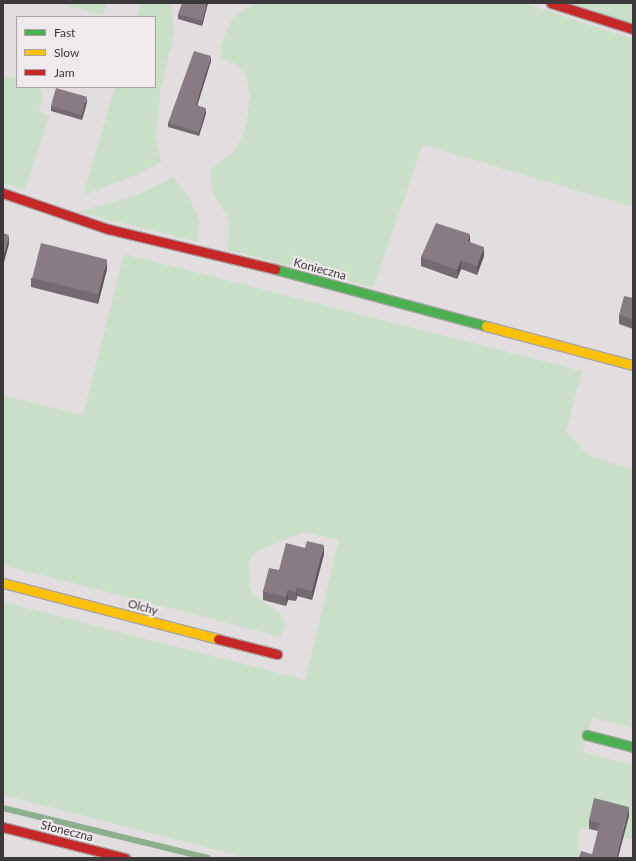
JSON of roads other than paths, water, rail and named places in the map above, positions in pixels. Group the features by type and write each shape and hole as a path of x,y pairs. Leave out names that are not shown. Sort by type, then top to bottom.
{"street":[{"path":"551,3 633,29"},
{"name":"Konieczna","path":"3,193 108,229 172,242 633,365"},
{"name":"Olchy","path":"3,583 277,654"},
{"path":"587,735 633,747"},
{"name":"Słoneczna","path":"3,827 125,858"}],"waterway":[{"path":"3,808 208,858"}]}
